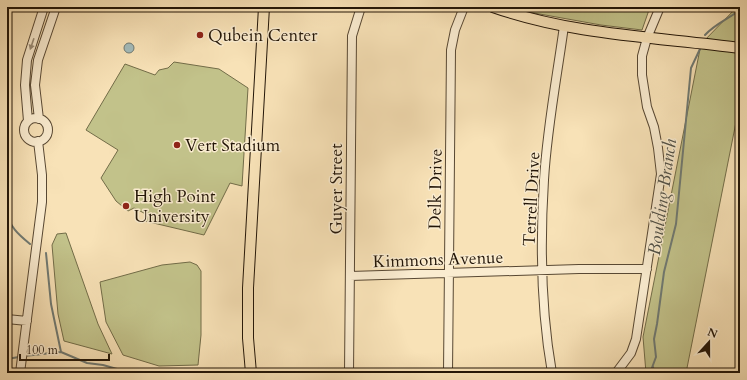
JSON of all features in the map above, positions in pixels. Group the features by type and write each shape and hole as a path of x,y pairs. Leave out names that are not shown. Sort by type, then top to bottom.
{"main road":[{"path":"252,373 248,338 248,288 264,7"},
{"path":"493,7 535,20 564,26 647,38 740,48"}],"street":[{"path":"28,121 39,119 45,123 47,131 44,138 38,141 30,140 25,134 24,127 28,121 25,85 27,60 44,7"},
{"path":"39,119 35,85 38,60 56,7"},
{"name":"Guyer Street","path":"349,373 352,36 360,7"},
{"name":"Delk Drive","path":"448,373 451,50 455,30 464,7"},
{"path":"616,373 631,353 636,340 661,174 654,127 646,107 642,75 642,56 647,38 660,7"},
{"name":"Terrell Drive","path":"552,373 546,336 544,179 564,26"},
{"path":"21,371 42,202 42,175 38,141"},
{"name":"Kimmons Avenue","path":"350,276 647,269"},
{"path":"7,319 27,321"}],"green space":[{"path":"525,7 650,7 642,30 601,25 523,11"},
{"path":"737,7 740,7 740,102 686,373 646,373 643,337 701,44"},
{"name":"Vert Stadium","path":"174,62 219,69 248,88 242,186 230,183 204,235 145,221 147,218 144,213 134,208 128,211 116,201 101,178 118,150 86,130 125,64 155,75 159,70 168,68"},
{"path":"66,233 98,324 112,354 64,341 58,314 52,245 57,234"},
{"path":"190,262 197,265 201,271 201,335 198,365 159,366 123,355 106,322 100,282 162,265"}],"water":[{"path":"129,43 134,48 129,53 124,48"}],"waterway":[{"name":"Boulding Branch","path":"705,35 740,10"},
{"name":"Boulding Branch","path":"650,373 656,357 654,339 664,272 676,224 691,68 700,49"},
{"path":"7,210 9,221 18,234 30,244"},
{"path":"46,253 51,304 61,352"},
{"name":"Boulding Branch","path":"24,356 61,352 87,363 103,365 131,373"},
{"name":"Boulding Branch","path":"7,359 19,357"},
{"name":"Boulding Branch","path":"653,367 654,373"}],"place":[{"name":"Qubein Center","path":"200,35"},
{"name":"Vert Stadium","path":"177,145"},
{"name":"High Point University","path":"126,206"}]}
